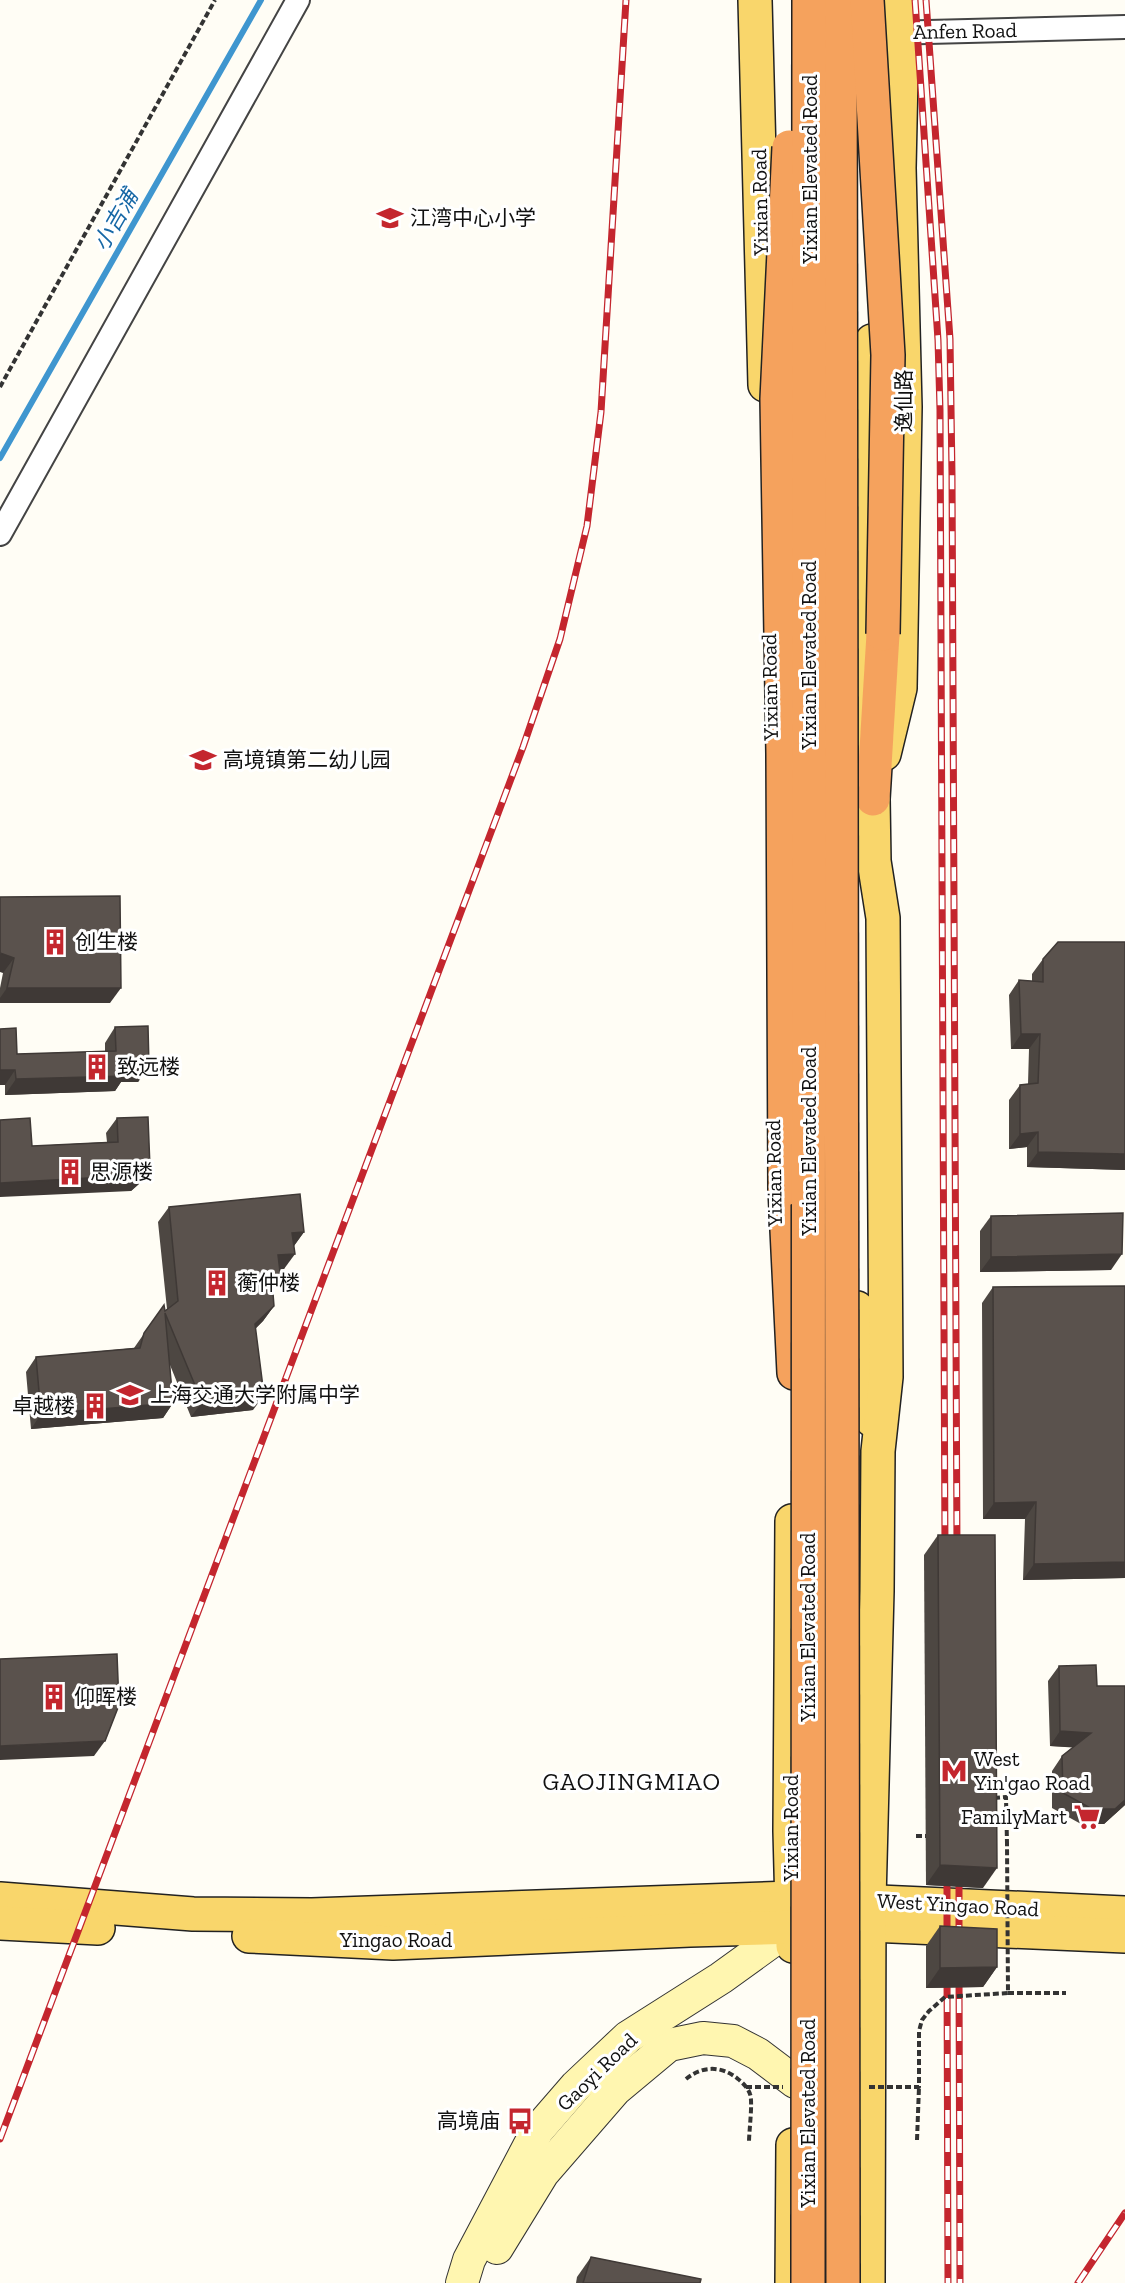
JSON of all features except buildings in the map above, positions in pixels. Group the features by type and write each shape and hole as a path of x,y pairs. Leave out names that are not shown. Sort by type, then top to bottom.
{"highway":[{"name":"Yixian Elevated Road","path":"806,0 810,56 808,2283"},
{"name":"Yixian Elevated Road","path":"840,0 843,2283"},
{"path":"867,0 888,355 883,634 873,799"},
{"path":"794,1373 785,1229 783,754 777,399 790,119 810,56"}],"main road":[{"name":"Yixian Road","path":"756,0 771,770 772,1217 794,1373"},
{"name":"Yixian Road","path":"792,2283 790,1685 794,1373 808,1230 806,0"},
{"path":"879,0 891,33"},
{"path":"868,2283 870,1912 878,1451 857,1346 850,954 874,861 873,799 863,689 891,33 899,0"},
{"path":"766,437 806,504"},
{"name":"Yingao Road","path":"0,1899 193,1914 792,1912"},
{"name":"Yingao Road","path":"0,1923 393,1943 792,1912"},
{"name":"West Yingao Road","path":"792,1912 1125,1913"},
{"name":"West Yingao Road","path":"870,1912 1125,1936"}],"street":[{"path":"0,534 298,0"},
{"name":"Anfen Road","path":"815,0 824,2 859,29 891,33 1125,27"},
{"name":"Gaoyi Road","path":"462,2283 469,2260 537,2131 576,2086 628,2037 721,1978 792,1912"},
{"name":"Gaoyi Road","path":"485,2283 494,2254 543,2174 615,2090 669,2045 703,2038 733,2041 758,2054 793,2084"}],"path":[{"path":"0,387 215,0"},
{"path":"994,1807 994,1797 1006,1797 1008,1993"},
{"path":"916,1836 938,1836"},
{"path":"917,2140 919,2031 922,2020 929,2011 945,1997 1008,1993 1066,1993"},
{"path":"686,2079 695,2072 720,2069 732,2074 746,2087 750,2094 749,2142"},
{"path":"746,2087 793,2084"},
{"path":"861,2087 919,2086"}],"waterway":[{"name":"小吉浦","path":"0,458 261,0"}],"railway":[{"path":"0,2139 523,747 560,639 587,526 601,412 626,0"},
{"path":"915,0 938,340 940,410 945,1553"},
{"path":"926,0 950,339 957,1551"},
{"path":"959,1869 959,1944"},
{"path":"947,1871 947,1943"},
{"path":"947,1970 948,2283"},
{"path":"959,1971 960,2283"},
{"path":"1078,2283 1125,2213"}],"place":[{"name":"江湾中心小学","path":"390,218"},
{"name":"高境镇第二幼儿园","path":"203,760"},
{"name":"创生楼","path":"55,942"},
{"name":"致远楼","path":"97,1067"},
{"name":"思源楼","path":"70,1172"},
{"name":"蘅仲楼","path":"217,1283"},
{"name":"上海交通大学附属中学","path":"130,1395"},
{"name":"卓越楼","path":"95,1406"},
{"name":"仰晖楼","path":"54,1697"},
{"name":"West Yin'gao Road","path":"954,1771"},
{"name":"FamilyMart","path":"1087,1817"},
{"name":"高境庙","path":"520,2121"}],"district":[{"name":"GAOJINGMIAO","path":"632,1782"}]}
